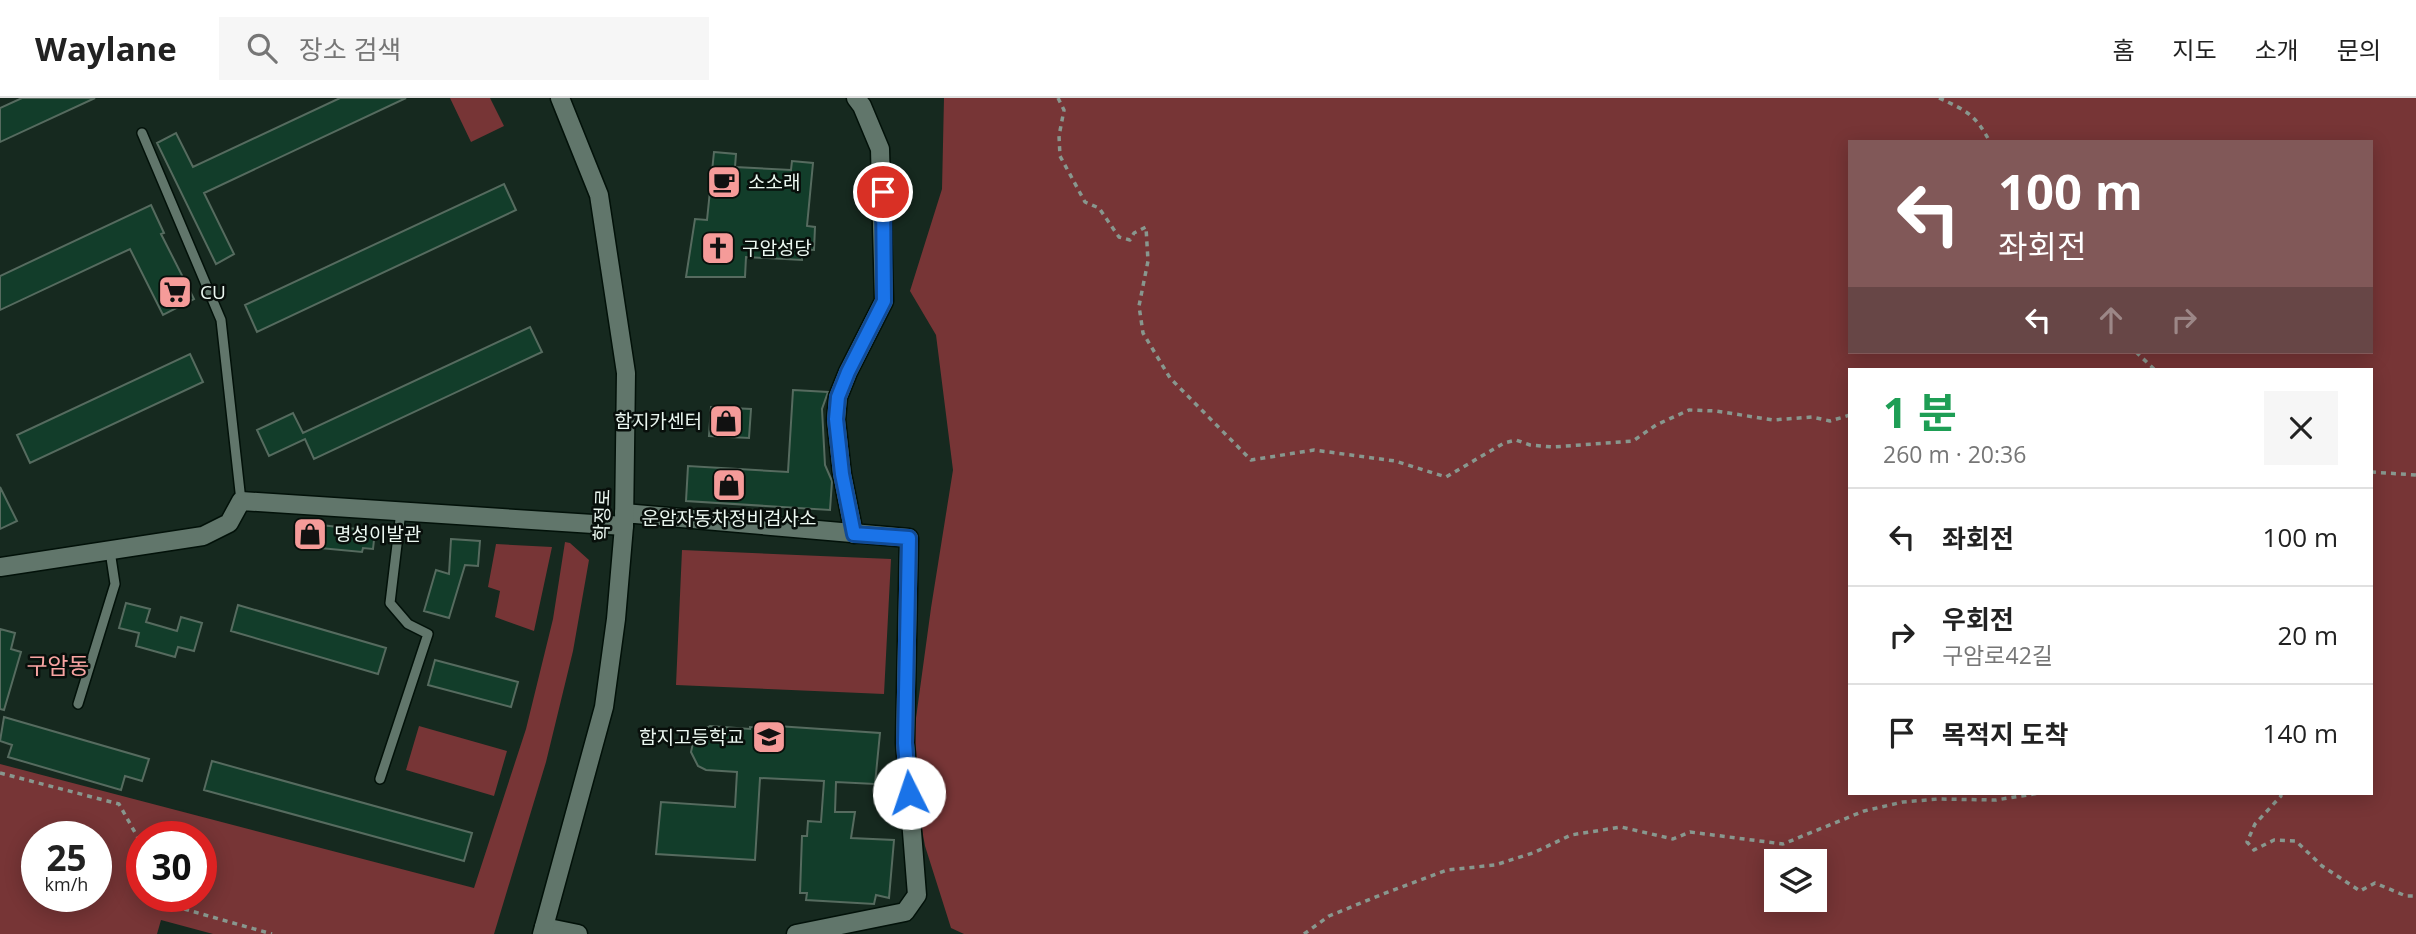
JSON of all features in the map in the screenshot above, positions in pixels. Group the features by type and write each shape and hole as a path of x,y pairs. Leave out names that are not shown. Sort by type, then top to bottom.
{"street":[{"name":"학정로","path":"543,930 604,707 616,619 624,520 626,373 599,195 561,98"},
{"path":"854,534 842,474 836,419 838,397 884,301 880,149 856,98"},
{"path":"0,567 203,536 229,523 241,501 624,520 909,538 905,743 916,895 905,912 796,934"},
{"path":"543,930 578,934"}],"lane":[{"path":"142,133 220,320 241,501"},
{"path":"380,779 428,634 408,624 390,603 401,511"},
{"path":"78,704 115,584 110,551"}],"path":[{"path":"1058,98 1064,110 1059,136 1060,156 1085,202 1098,208 1119,237 1130,240 1134,233 1146,227 1148,261 1139,306 1143,333 1170,377 1251,460 1314,450 1395,461 1446,477 1504,443 1516,440 1530,445 1553,447 1633,441 1657,425 1689,410 1716,411 1773,420 1812,417 1830,421 1848,416"},
{"path":"1940,98 1978,119 1989,140"},
{"path":"2138,354 2153,368"},
{"path":"2373,472 2416,475"},
{"path":"0,773 119,804 129,821"},
{"path":"1304,934 1329,916 1447,870 1495,865 1533,853 1571,835 1621,827 1673,839 1690,832 1783,844 1864,811 1903,802 1938,799 1996,800 2027,795"},
{"path":"2281,795 2255,824 2246,842 2254,850 2274,840 2296,841 2322,866 2360,891 2375,883 2406,896 2416,896"},
{"path":"195,912 272,934"}],"shaded area":[{"path":"450,98 490,98 504,126 471,142"},
{"path":"944,98 2416,98 2416,934 964,934 951,928 925,846 910,762 953,470 936,335 910,291 942,189"},
{"path":"565,542 570,543 589,560 573,651 546,762 494,934 213,934 161,920 157,934 0,934 0,764 474,888 526,729 553,619"},
{"path":"496,544 552,547 534,631 495,617 500,591 488,587"},
{"path":"682,550 891,559 884,694 676,685"},
{"path":"419,726 507,751 494,796 406,770"}],"building":[{"path":"22,98 95,98 0,142 0,108"},
{"path":"340,98 406,98 204,193 234,254 216,264 157,143 176,133 193,167"},
{"path":"714,152 736,154 735,167 791,170 792,161 813,163 807,226 815,227 814,250 802,249 802,260 746,257 745,277 686,277 695,219 707,220"},
{"path":"504,184 516,210 257,332 245,305"},
{"path":"151,205 164,233 161,234 194,299 163,315 130,249 0,310 0,276"},
{"path":"530,327 542,352 314,459 305,439 269,456 257,430 293,413 303,433"},
{"path":"190,354 203,382 30,463 17,435"},
{"path":"793,390 828,392 822,409 825,465 832,481 830,510 686,501 688,466 788,472"},
{"path":"711,407 751,409 749,438 709,436"},
{"path":"0,487 17,521 0,529"},
{"path":"302,523 375,531 373,549 363,548 362,552 299,546"},
{"path":"451,539 480,541 478,566 465,565 449,618 424,611 436,570 449,574"},
{"path":"126,603 150,609 146,622 177,631 181,617 202,623 194,651 178,647 175,657 136,646 139,633 119,628"},
{"path":"238,605 386,648 378,674 231,631"},
{"path":"0,629 15,633 11,649 21,652 4,710 0,709"},
{"path":"435,660 518,682 511,707 428,685"},
{"path":"4,717 149,759 142,781 125,776 121,790 8,757 12,745 0,741"},
{"path":"761,725 880,733 875,784 836,782 835,812 855,812 851,838 894,840 889,898 876,895 874,904 806,900 807,893 800,893 802,836 807,836 808,821 821,822 824,781 760,778 755,860 656,854 661,802 735,807 737,772 706,770 698,766 691,752 698,733 710,726 750,729 761,728"},
{"path":"212,761 472,833 464,861 204,790"}],"place":[{"name":"소소래","path":"724,182"},
{"name":"구암성당","path":"718,248"},
{"name":"CU","path":"175,292"},
{"name":"함지카센터","path":"726,421"},
{"name":"운암자동차정비검사소","path":"729,485"},
{"name":"명성이발관","path":"310,534"},
{"name":"함지고등학교","path":"769,737"}],"district":[{"name":"구암동","path":"58,666"}],"route":[{"path":"883,192 884,301 848,372 838,397 836,419 842,474 854,534 909,538 905,743 909,793"}]}
